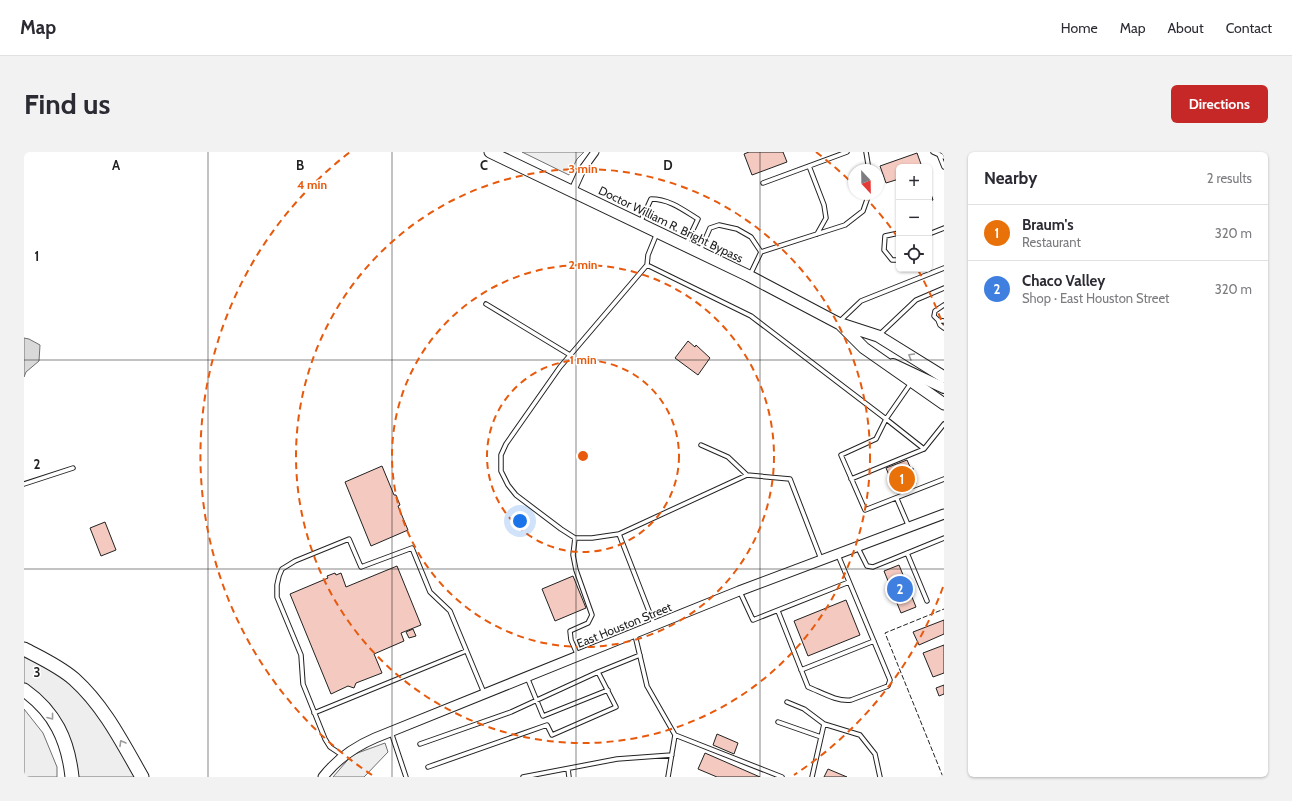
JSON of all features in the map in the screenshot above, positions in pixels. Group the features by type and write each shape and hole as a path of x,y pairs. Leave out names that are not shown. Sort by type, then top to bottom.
{"highway":[{"path":"24,649 58,667 73,678 88,693 102,710 142,777"},
{"path":"24,690 41,705 56,723 65,741 72,777"}],"main road":[{"name":"Doctor William R. Bright Bypass","path":"490,152 749,276 838,323 878,336 944,377"},
{"name":"Doctor William R. Bright Bypass","path":"838,323 864,348 944,404"},
{"path":"880,358 944,388"}],"street":[{"path":"572,192 582,170 594,152"},
{"name":"East Houston Street","path":"323,777 343,756 364,743 391,731 579,657 740,591 944,515"}],"lane":[{"path":"763,183 847,152"},
{"path":"866,152 868,164"},
{"path":"933,152 944,157"},
{"path":"938,153 944,167"},
{"path":"809,166 824,205 826,218 817,234"},
{"path":"640,224 651,199 661,199 677,206 698,219 685,245"},
{"path":"749,276 761,252 845,225 863,211 867,200"},
{"path":"699,252 710,228 719,225 737,229 752,237 761,252"},
{"path":"932,233 944,228"},
{"path":"657,232 648,255 647,265 570,355 506,444 501,455 501,471 508,485 516,495 575,538 592,538 619,534 746,475 790,480 821,560"},
{"path":"896,234 885,236 884,250 892,260 896,260"},
{"path":"647,265 751,316 924,449"},
{"path":"838,323 861,301 944,268"},
{"path":"878,336 916,300 944,288"},
{"path":"486,304 570,355"},
{"path":"944,305 935,311 934,316 944,328"},
{"path":"938,320 944,321"},
{"path":"912,381 886,419 876,439 841,455 865,510 897,499 944,479"},
{"path":"851,478 924,449 944,424"},
{"path":"701,445 728,457 746,475"},
{"path":"24,484 73,468"},
{"path":"897,499 909,528"},
{"path":"619,534 655,625"},
{"path":"575,538 573,555 576,570 592,615 588,623 570,632 571,640 579,657"},
{"path":"858,546 867,566 873,566 944,538"},
{"path":"343,756 330,747 314,713 303,684 301,656 277,597 277,585 282,570 295,562 322,550 349,539 361,567 412,548 430,592 450,611 485,694"},
{"path":"907,553 927,601"},
{"path":"778,611 808,687 846,701 888,686 890,680 837,554"},
{"path":"740,591 753,620 848,582"},
{"path":"635,634 647,686 675,735 668,777"},
{"path":"801,670 874,641"},
{"path":"314,713 466,651"},
{"path":"420,744 511,712 598,672 640,655"},
{"path":"527,677 552,735 616,706 598,672"},
{"path":"543,716 608,690"},
{"path":"787,702 804,708 824,724 860,736 875,754 880,777"},
{"path":"778,722 821,737"},
{"path":"812,777 824,724"},
{"path":"428,767 547,725"},
{"path":"391,731 406,777"},
{"path":"675,735 782,777"},
{"path":"523,777 617,759 672,755"},
{"path":"568,769 569,777"}],"shaded area":[{"path":"522,152 584,152 577,159 569,175"},
{"path":"24,338 40,345 39,361 26,372 24,377"},
{"path":"24,655 28,656 76,687 97,710 137,777 77,777 74,753 61,723 41,700 24,686"},
{"path":"24,709 43,733 57,767 57,777 24,777"},
{"path":"385,743 388,752 364,777 333,777 352,755"}],"building":[{"path":"749,152 783,152 787,162 752,175 744,154"},
{"path":"917,153 921,164 896,164 896,180 886,183 884,177 884,165"},
{"path":"688,341 695,347 696,345 710,358 698,375 675,358"},
{"path":"907,460 911,469 913,468 914,473 912,474 916,484 907,487 908,489 896,492 886,468"},
{"path":"382,466 394,495 396,495 400,505 398,506 408,530 371,546 345,482"},
{"path":"105,522 116,550 101,556 90,528"},
{"path":"899,565 916,607 901,613 884,571"},
{"path":"397,566 421,625 401,633 404,641 374,654 382,673 356,683 354,688 348,686 331,694 290,594 328,578 327,576 335,573 336,575 341,573 346,587"},
{"path":"573,576 586,608 555,621 542,589"},
{"path":"846,600 860,635 808,656 794,621"},
{"path":"944,620 944,634 919,645 913,632"},
{"path":"413,629 416,636 409,638 406,632"},
{"path":"944,645 944,673 933,677 923,653"},
{"path":"944,685 944,694 939,696 936,688"},
{"path":"717,734 738,743 734,754 713,745"},
{"path":"705,753 760,777 717,777 698,769"},
{"path":"828,769 847,777 824,777"}],"fence":[{"path":"943,777 885,633 944,609"}],"place":[{"name":"Braum's","path":"902,479"},
{"name":"Chaco Valley","path":"900,589"}]}
